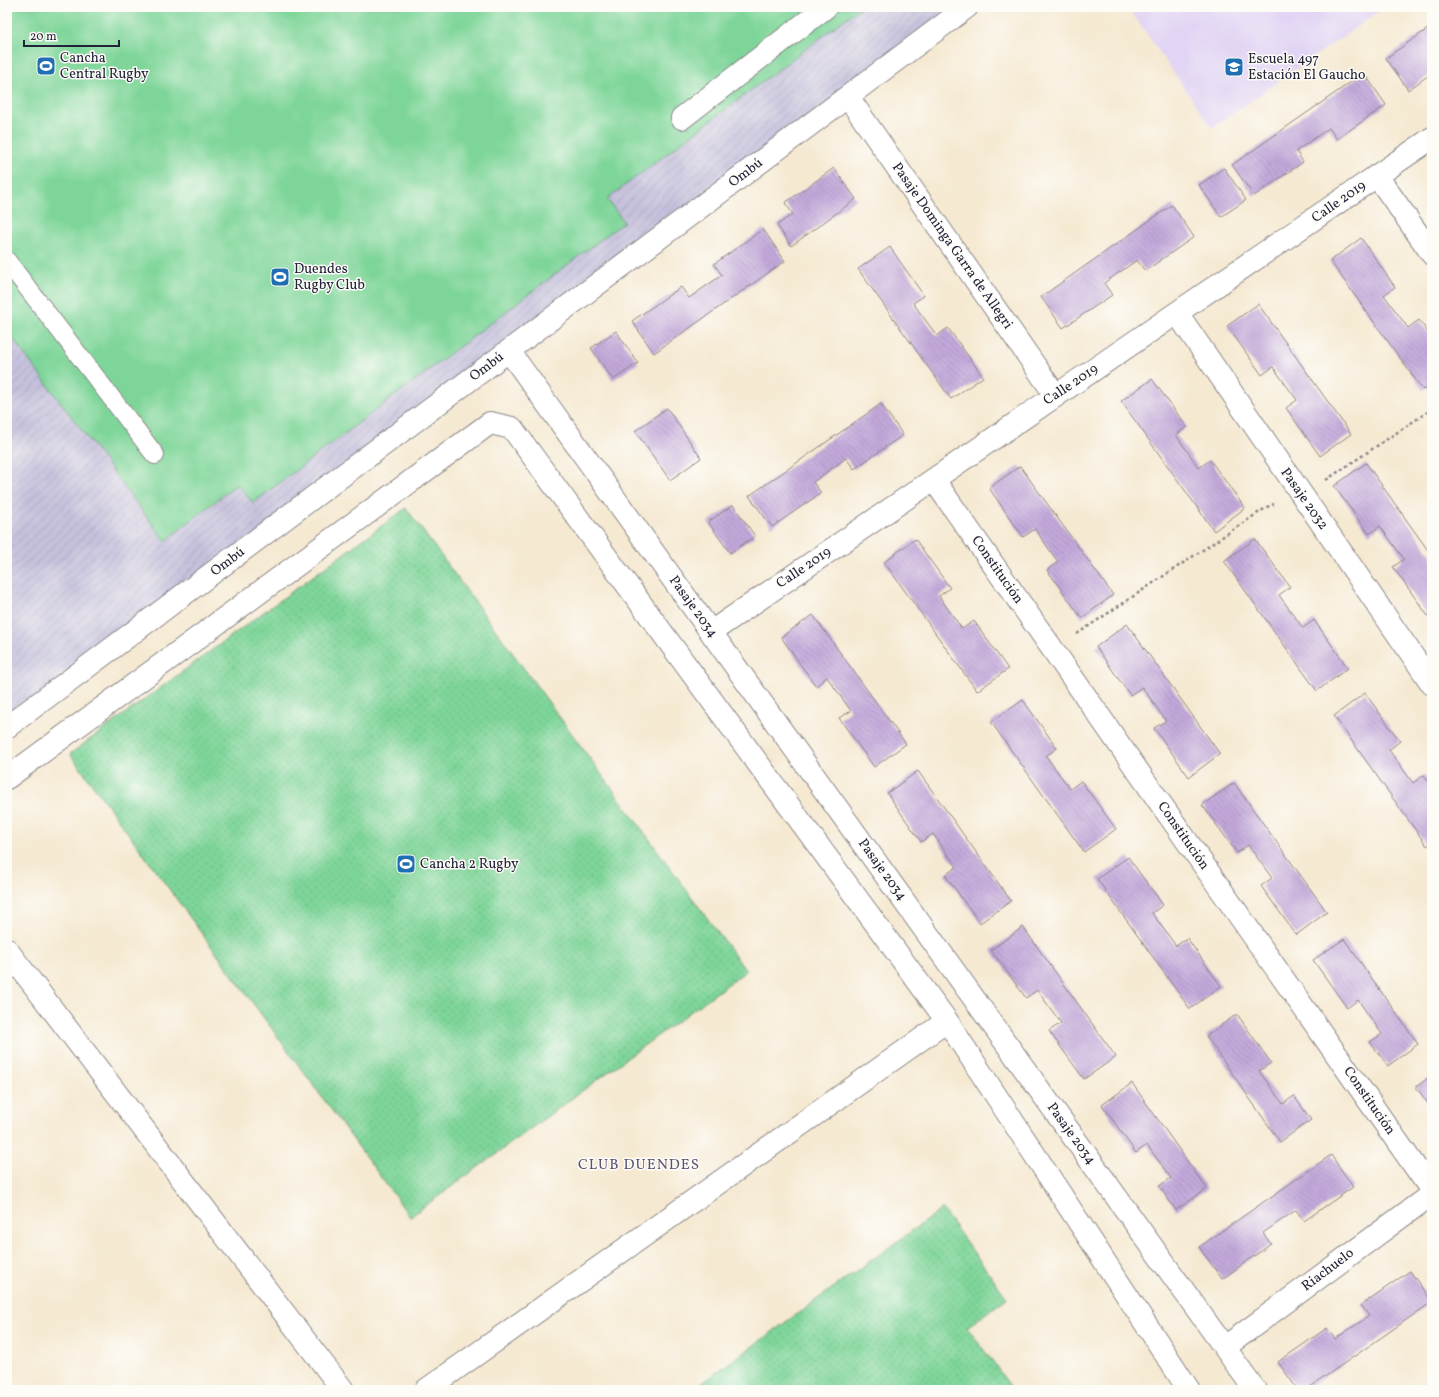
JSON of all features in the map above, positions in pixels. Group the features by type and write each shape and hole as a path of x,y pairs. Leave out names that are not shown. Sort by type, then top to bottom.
{"street":[{"path":"682,118 826,7"},
{"name":"Ombú","path":"7,727 967,7"},
{"name":"Pasaje Dominga Garra de Allegri","path":"848,97 1056,396"},
{"name":"Calle 2019","path":"711,632 1432,138"},
{"path":"1377,176 1432,254"},
{"name":"Pasaje 2032","path":"1177,314 1432,684"},
{"name":"Pasaje 2034","path":"509,351 1255,1390"},
{"path":"7,778 490,423 512,428 948,1021 1189,1390"},
{"name":"Constitución","path":"934,480 1432,1193"},
{"path":"7,950 343,1390"},
{"path":"426,1390 948,1021"},
{"name":"Riachuelo","path":"1225,1347 1432,1193"}],"lane":[{"path":"7,261 155,455"}],"path":[{"path":"1053,650 1267,507 1331,478 1432,409"}],"shaded area":[{"name":"Duendes Rugby Club","path":"7,7 967,7 7,727"},
{"name":"Escuela 497 Estación El Gaucho","path":"1128,7 1385,7 1212,128"}],"green space":[{"name":"Duendes Rugby Club","path":"7,7 861,7 607,199 624,222 253,503 237,484 165,541 7,331"},
{"name":"Cancha 2 Rugby","path":"406,508 746,971 410,1217 70,754"},
{"path":"942,1209 1007,1298 967,1327 1013,1390 692,1390"}],"building":[{"path":"1432,26 1432,73 1408,90 1386,58"},
{"path":"1364,73 1386,105 1337,139 1329,128 1296,151 1303,162 1254,196 1232,165"},
{"path":"834,168 856,199 791,246 777,225 793,214 785,203"},
{"path":"1224,168 1246,200 1221,217 1199,185"},
{"path":"1172,205 1194,237 1145,271 1137,260 1104,283 1112,295 1063,328 1041,297"},
{"path":"763,229 785,261 654,353 632,321 681,287 689,298 722,275 714,264"},
{"path":"1361,238 1395,287 1384,295 1408,328 1419,320 1432,338 1432,384 1423,390 1330,261"},
{"path":"890,247 924,296 913,303 937,336 948,328 983,377 951,399 858,269"},
{"path":"1258,304 1351,434 1320,456 1286,408 1297,400 1273,367 1262,375 1227,326"},
{"path":"616,331 638,363 613,380 591,348"},
{"path":"1152,379 1187,427 1176,435 1199,468 1210,460 1245,508 1214,531 1121,401"},
{"path":"881,404 903,435 854,469 846,458 813,482 821,493 772,527 749,496"},
{"path":"667,408 701,458 670,480 635,431"},
{"path":"1366,463 1432,556 1432,612 1428,616 1393,567 1404,559 1380,526 1369,534 1334,486"},
{"path":"1020,466 1113,595 1082,618 1047,570 1058,562 1035,529 1023,537 989,488"},
{"path":"733,505 755,536 730,553 708,522"},
{"path":"915,539 950,588 939,596 962,629 974,621 1008,669 977,691 884,562"},
{"path":"1255,539 1290,587 1279,595 1303,628 1314,620 1348,668 1317,691 1224,561"},
{"path":"813,615 906,744 874,767 839,718 851,711 827,677 816,686 781,637"},
{"path":"1127,624 1220,754 1189,777 1154,728 1166,721 1142,687 1130,695 1096,647"},
{"path":"1365,693 1400,741 1389,750 1413,783 1424,775 1432,786 1432,842 1427,846 1334,716"},
{"path":"1023,700 1057,748 1046,756 1070,789 1081,781 1116,829 1084,852 991,722"},
{"path":"918,771 1011,901 980,923 945,875 957,867 933,834 921,842 887,793"},
{"path":"1234,783 1327,912 1296,935 1261,886 1272,878 1248,845 1237,853 1202,805"},
{"path":"1128,857 1163,905 1152,913 1176,946 1187,938 1221,986 1190,1009 1097,879"},
{"path":"1023,927 1116,1057 1084,1079 1049,1031 1061,1023 1037,990 1026,998 991,950"},
{"path":"1344,939 1418,1044 1388,1066 1370,1042 1382,1034 1358,1000 1347,1008 1313,960"},
{"path":"1237,1014 1271,1063 1259,1071 1283,1104 1294,1096 1311,1120 1280,1142 1206,1036"},
{"path":"1432,1075 1432,1109 1416,1087"},
{"path":"1132,1083 1207,1189 1176,1210 1159,1186 1171,1178 1147,1145 1136,1153 1102,1105"},
{"path":"1331,1155 1353,1187 1304,1221 1296,1210 1263,1233 1271,1244 1222,1279 1199,1247"},
{"path":"1410,1271 1432,1302 1306,1390 1298,1390 1278,1362 1327,1328 1335,1339 1369,1316 1361,1305"}],"place":[{"name":"Cancha Central Rugby","path":"46,66"},
{"name":"Escuela 497 Estación El Gaucho","path":"1234,67"},
{"name":"Duendes Rugby Club","path":"280,277"},
{"name":"Cancha 2 Rugby","path":"406,864"}],"district":[{"name":"CLUB DUENDES","path":"639,1165"}]}
